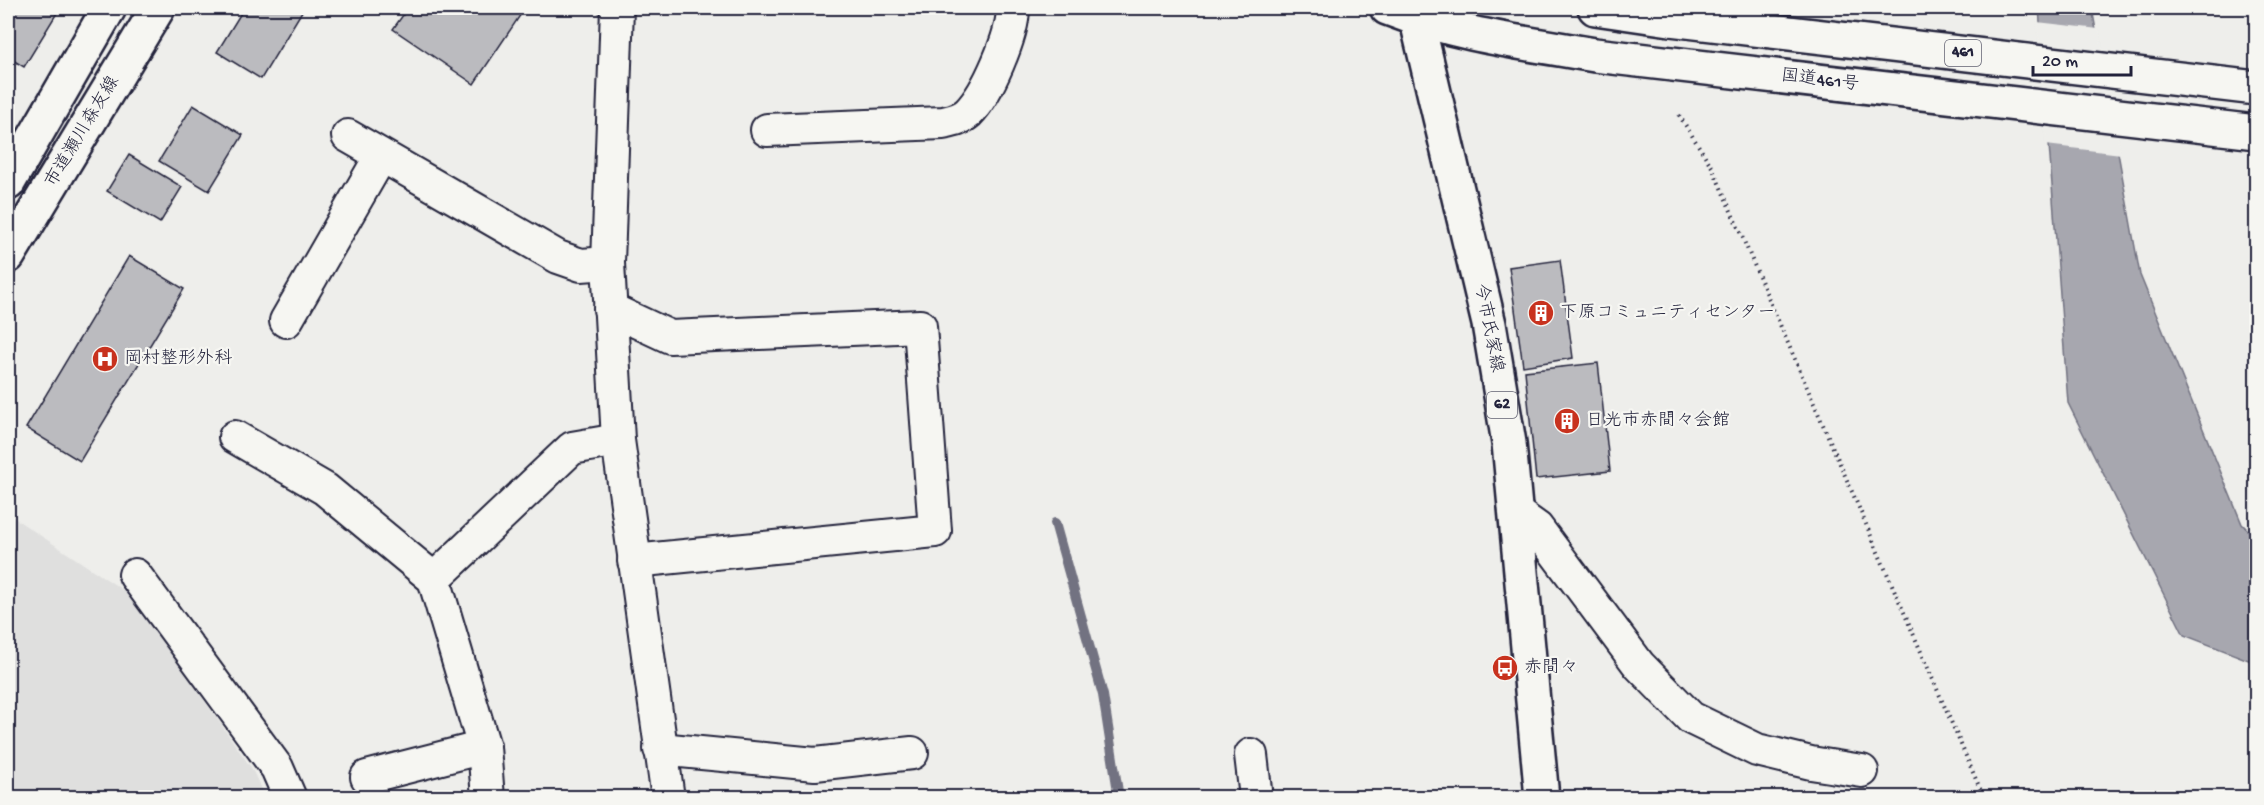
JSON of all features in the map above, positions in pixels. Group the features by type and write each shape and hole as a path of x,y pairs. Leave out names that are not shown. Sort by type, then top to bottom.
{"main road":[{"path":"8,183 110,8"},
{"name":"市道瀬川森友線","path":"8,256 158,8"},
{"name":"461","path":"1595,8 1670,19 2256,88"},
{"name":"国道461号","path":"1406,12 1498,39 1594,55 2256,132"},
{"name":"今市氏家線","path":"1406,12 1437,95 1490,324 1509,443 1542,798"}],"street":[{"path":"617,8 608,263 618,440 668,798"},
{"path":"767,130 943,123 958,120 969,112 998,64 1013,24 1013,8"},
{"path":"348,136 558,258 581,265 608,263"},
{"path":"286,321 381,156"},
{"path":"610,309 670,337 920,326 935,531 634,561"},
{"path":"235,437 325,489 434,579 484,747 488,798"},
{"path":"434,579 572,448 618,440"},
{"path":"1516,513 1538,528 1639,665 1691,718 1756,750 1811,763 1862,771"},
{"path":"135,575 277,768 290,798"},
{"path":"366,777 484,747"},
{"path":"660,748 815,764 912,753"},
{"path":"1251,755 1256,798"}],"path":[{"path":"1679,115 1712,167 1984,798"}],"shaded area":[{"path":"2039,8 2092,8 2140,275 2242,524 2256,538 2256,663 2184,635 2068,403"},
{"path":"8,514 132,596 252,769 265,797 8,797"}],"pier":[{"path":"2037,22 2099,29 2121,154 2046,145"}],"building":[{"path":"8,8 60,8 24,67 8,57"},
{"path":"244,8 304,8 261,79 217,52"},
{"path":"408,8 525,8 474,84 393,29"},
{"path":"193,105 243,135 209,191 159,161"},
{"path":"129,155 182,187 160,223 107,191"},
{"name":"岡村整形外科","path":"129,256 184,289 80,461 26,428"},
{"name":"下原コミュニティセンター","path":"1560,260 1573,358 1523,366 1509,267"},
{"name":"日光市赤間々会館","path":"1598,363 1610,471 1536,479 1525,371"}],"waterway":[{"path":"1055,523 1103,695 1119,798"}],"place":[{"name":"下原コミュニティセンター","path":"1541,313"},
{"name":"岡村整形外科","path":"105,359"},
{"name":"日光市赤間々会館","path":"1567,421"},
{"name":"赤間々","path":"1505,668"}]}
